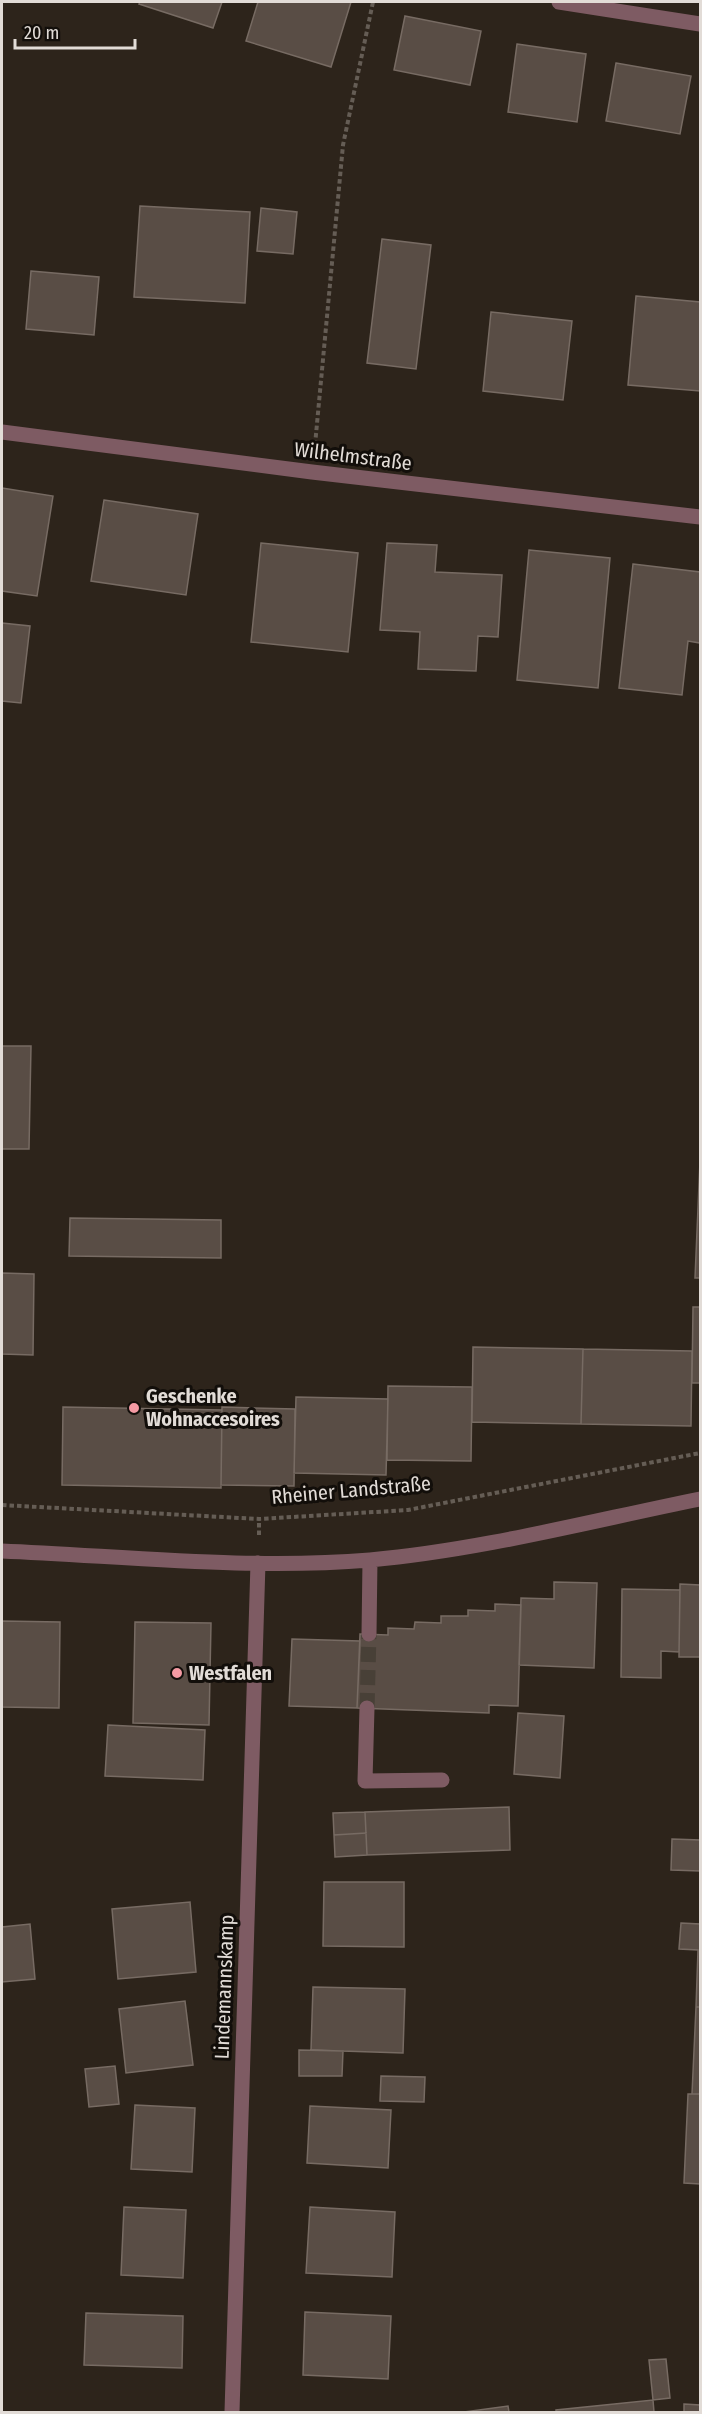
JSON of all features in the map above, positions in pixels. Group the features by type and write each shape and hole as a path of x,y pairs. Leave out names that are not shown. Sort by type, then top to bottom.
{"street":[{"path":"560,2 700,24"},
{"name":"Wilhelmstraße","path":"2,432 312,472 700,517"},
{"path":"2,1551 258,1563 370,1560 472,1545 700,1499"},
{"path":"369,1634 370,1560"},
{"name":"Lindemannskamp","path":"232,2412 258,1563"},
{"path":"367,1708 365,1781 442,1780"}],"path":[{"path":"312,472 343,145 373,2"},
{"name":"Rheiner Landstraße","path":"2,1505 259,1519 408,1510 700,1453"}],"building":[{"path":"140,2 222,2 213,28 139,4"},
{"path":"258,2 351,2 331,67 246,41"},
{"path":"405,16 481,31 470,85 394,70"},
{"path":"517,44 586,54 577,122 508,112"},
{"path":"616,63 691,76 680,134 606,121"},
{"path":"140,206 250,212 245,303 134,297"},
{"path":"261,208 297,212 293,254 257,251"},
{"path":"382,239 431,245 416,369 367,363"},
{"path":"31,271 99,277 94,335 26,329"},
{"path":"636,296 700,302 700,391 628,385"},
{"path":"491,312 572,321 563,400 483,391"},
{"path":"2,488 53,496 37,596 2,591"},
{"path":"104,500 198,514 186,595 91,581"},
{"path":"261,543 358,553 348,652 251,642"},
{"path":"387,543 437,545 435,572 502,575 498,637 478,636 476,671 418,669 420,632 380,630"},
{"path":"529,550 610,558 598,688 517,680"},
{"path":"633,564 700,572 700,643 688,641 682,695 619,688"},
{"path":"2,623 30,626 21,703 2,701"},
{"path":"2,1046 31,1046 29,1149 2,1149"},
{"path":"700,1161 700,1278 695,1278"},
{"path":"70,1218 221,1220 221,1258 69,1256"},
{"path":"2,1273 34,1274 33,1355 2,1354"},
{"path":"693,1307 700,1307 700,1383 692,1383"},
{"path":"473,1347 583,1349 581,1424 472,1422"},
{"path":"583,1349 692,1351 691,1426 581,1424"},
{"path":"388,1386 472,1387 471,1461 387,1460"},
{"path":"296,1397 388,1399 386,1475 294,1473"},
{"path":"63,1407 222,1410 221,1488 62,1485"},
{"path":"222,1407 295,1409 294,1486 221,1485"},
{"path":"554,1582 597,1583 594,1668 519,1665 521,1598 554,1599"},
{"path":"680,1584 700,1585 700,1657 679,1657"},
{"path":"622,1589 680,1590 679,1652 661,1651 661,1678 621,1677"},
{"path":"495,1604 521,1605 518,1706 489,1705 489,1713 357,1708 360,1634 388,1635 388,1628 414,1629 415,1622 441,1623 441,1616 468,1616 468,1610 495,1611"},
{"path":"2,1621 60,1622 59,1708 2,1707"},
{"path":"135,1622 211,1623 209,1725 133,1723"},
{"path":"292,1639 360,1641 357,1708 289,1706"},
{"path":"518,1713 564,1716 560,1778 514,1774"},
{"path":"108,1725 205,1730 203,1780 105,1776"},
{"path":"509,1807 510,1850 367,1855 365,1812"},
{"path":"365,1812 366,1833 334,1835 333,1813"},
{"path":"366,1833 367,1855 335,1857 334,1835"},
{"path":"672,1839 700,1840 700,1871 671,1870"},
{"path":"324,1882 404,1882 404,1947 323,1946"},
{"path":"190,1902 196,1972 118,1979 112,1909"},
{"path":"681,1923 700,1924 700,2007 696,2007 698,1950 679,1949"},
{"path":"30,1924 35,1979 2,1982 2,1927"},
{"path":"313,1987 405,1989 403,2053 311,2050"},
{"path":"185,2001 193,2065 126,2073 119,2009"},
{"path":"696,2007 700,2007 700,2094 692,2094"},
{"path":"299,2050 343,2051 342,2076 299,2076"},
{"path":"115,2066 119,2104 89,2107 85,2069"},
{"path":"381,2076 425,2077 424,2102 380,2101"},
{"path":"688,2094 700,2094 700,2184 684,2183"},
{"path":"135,2105 195,2108 192,2172 131,2169"},
{"path":"310,2106 391,2110 388,2168 307,2163"},
{"path":"124,2207 186,2210 183,2278 121,2275"},
{"path":"310,2207 395,2212 392,2277 306,2273"},
{"path":"305,2312 391,2316 388,2379 303,2375"},
{"path":"86,2313 183,2316 182,2368 84,2365"},
{"path":"666,2359 670,2398 653,2400 649,2360"},
{"path":"653,2400 654,2412 556,2412 556,2410"},
{"path":"684,2404 700,2405 700,2412 684,2412"},
{"path":"508,2406 509,2412 464,2412"}],"tunnel":[{"path":"367,1708 369,1634"}],"place":[{"name":"Geschenke Wohnaccesoires","path":"134,1408"},
{"name":"Westfalen","path":"177,1673"}]}
